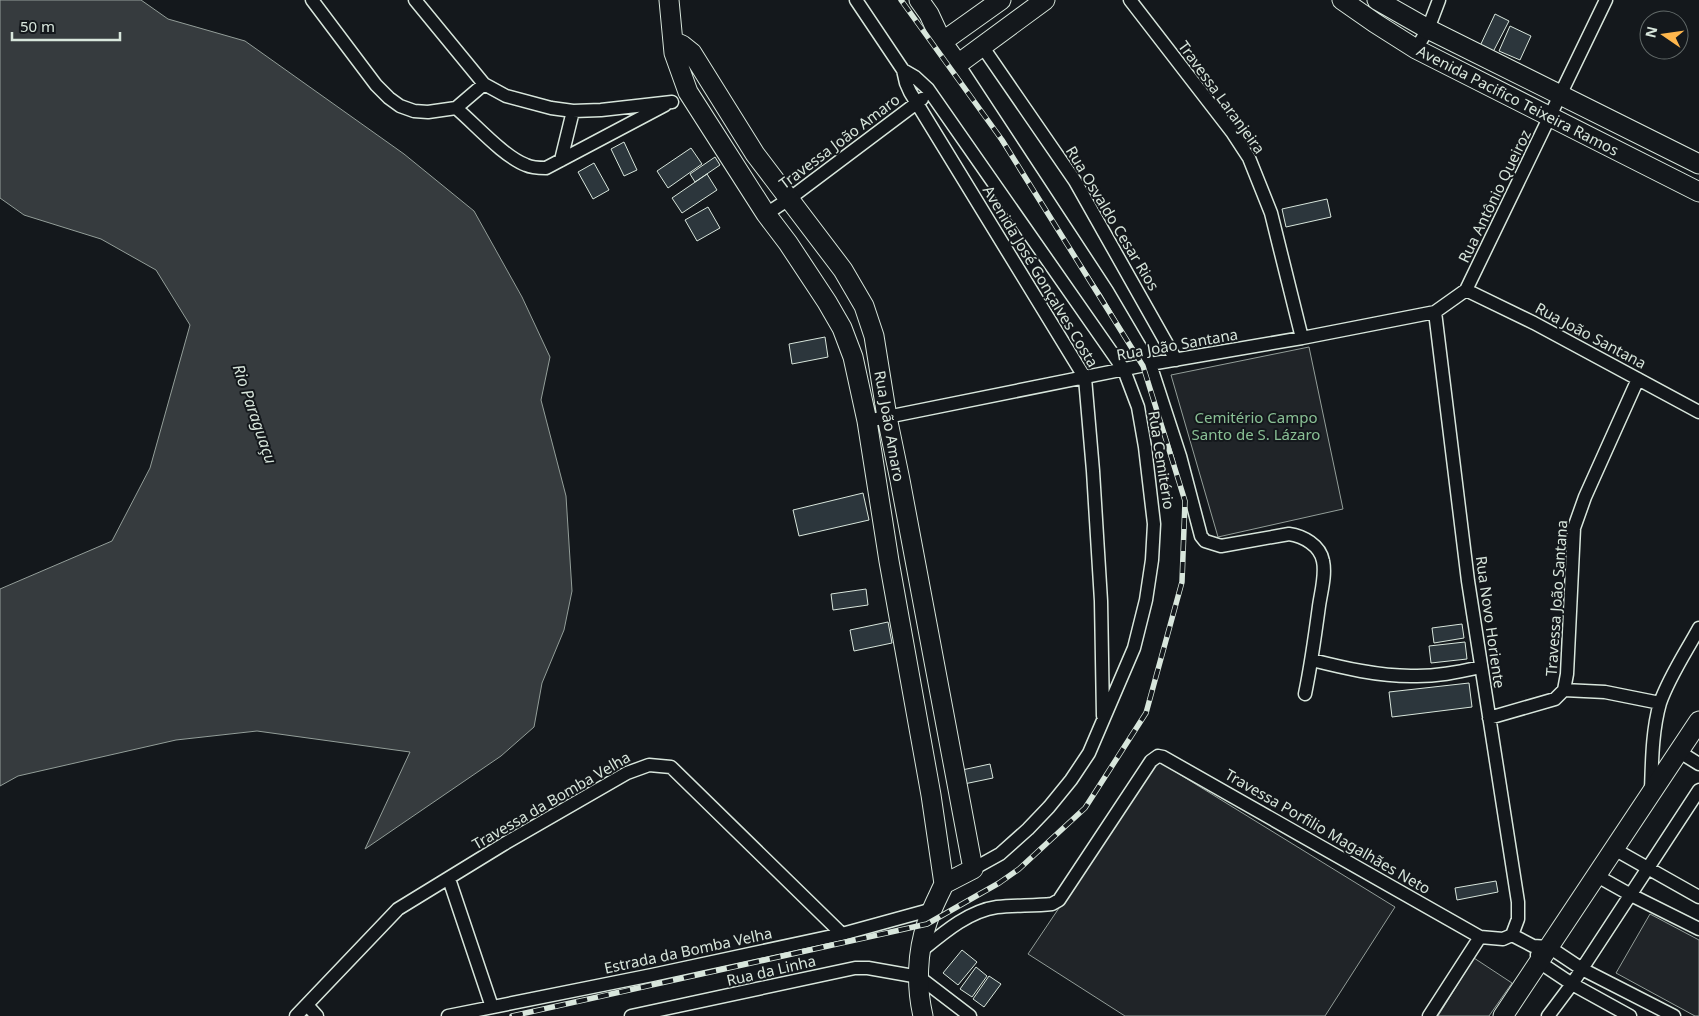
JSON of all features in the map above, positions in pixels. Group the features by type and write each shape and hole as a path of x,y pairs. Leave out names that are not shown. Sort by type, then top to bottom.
{"street":[{"path":"312,0 376,85 400,106 414,111 428,112 456,108 484,84"},
{"path":"415,0 484,84 506,96 551,108 572,110 602,110 672,102"},
{"name":"Rua João Amaro","path":"669,0 674,53 688,92 766,214 809,274 842,328 853,356 867,421 889,561 931,795 944,884"},
{"name":"Avenida José Gonçalves Costa","path":"856,0 902,70 906,83 917,103 1085,378 1101,601 1103,721"},
{"path":"942,42 1001,0"},
{"path":"958,64 1045,0"},
{"name":"Travessa Laranjeira","path":"1130,0 1232,132 1249,158 1271,213 1302,338"},
{"name":"Avenida Pacifico Teixeira Ramos","path":"1342,0 1374,23 1416,49 1699,192"},
{"name":"Avenida Pacifico Teixeira Ramos","path":"1377,0 1428,29 1562,94 1699,164"},
{"path":"1416,49 1428,29 1439,0"},
{"name":"Rua Antônio Queiroz","path":"1435,312 1466,290 1606,0"},
{"path":"924,7 982,46"},
{"path":"924,7 942,42 1097,275 1150,364"},
{"name":"Rua João Amaro","path":"673,41 682,45 692,54 755,154 844,270 864,306 874,336 887,417 972,870"},
{"name":"Rua Osvaldo Cesar Rios","path":"982,46 1075,181 1176,360"},
{"name":"Rua Cemitério","path":"902,70 915,77 930,94 984,168 1124,370 1138,407 1146,447 1154,524 1152,560 1146,600 1134,648 1090,753 1049,808 1000,854 972,870"},
{"path":"456,108 506,153 526,165 546,168 672,102 707,78"},
{"name":"Travessa João Amaro","path":"766,214 930,94"},
{"path":"561,160 572,110"},
{"name":"Rua João Santana","path":"1466,290 1534,323 1699,412"},
{"name":"Rua João Santana","path":"867,421 1150,364 1302,338 1435,312"},
{"name":"Rua Novo Horiente","path":"1435,312 1467,572 1518,902 1518,919 1512,935"},
{"name":"Rua Cemitério","path":"1150,364 1180,456 1198,528 1205,541 1221,546 1289,534 1298,535 1306,539 1318,550 1323,560 1323,583 1312,660"},
{"name":"Travessa João Santana","path":"1489,718 1555,699 1564,690 1567,674 1574,528 1585,497 1638,379"},
{"path":"1651,792 1654,738 1660,703 1670,680 1699,628"},
{"path":"1305,694 1312,660 1346,669 1411,676 1453,673 1481,668"},
{"path":"1564,690 1605,692 1660,703"},
{"path":"1503,1016 1540,952 1597,876 1699,722"},
{"path":"1678,751 1699,764"},
{"name":"Travessa Porfilio Magalhães Neto","path":"920,952 941,935 984,910 997,907 1052,904 1059,900 1151,761 1158,756 1164,757 1480,938"},
{"name":"Travessa da Bomba Velha","path":"296,1016 398,909 504,844 627,773 649,765 671,767 842,934"},
{"path":"1548,1016 1572,984 1699,790"},
{"path":"1614,849 1699,897"},
{"path":"923,1016 920,1001 920,952 927,924 944,884 972,870"},
{"path":"1597,876 1699,929"},
{"path":"449,878 492,1007"},
{"name":"Estrada da Bomba Velha","path":"448,1016 842,934 933,909"},
{"path":"1429,1016 1480,938 1503,939 1512,935 1540,952 1582,969 1674,1016"},
{"path":"1540,952 1572,984 1630,1016"},
{"name":"Rua da Linha","path":"630,1016 855,968 868,968 919,977"},
{"path":"919,977 970,1016"},
{"path":"307,1005 317,1016"}],"green space":[{"name":"Cemitério Campo Santo de S. Lázaro","path":"1309,347 1343,509 1218,537 1171,375"},
{"path":"1158,761 1395,907 1325,1016 1125,1016 1028,954"},
{"path":"1650,914 1699,940 1699,1016 1695,1016 1616,973"},
{"path":"1474,958 1512,983 1489,1016 1438,1016"}],"water":[{"name":"Rio Paraguaçu","path":"0,0 141,0 168,19 245,41 404,154 474,211 522,297 550,357 541,400 566,496 572,591 564,630 542,683 534,727 501,756 365,849 410,752 257,731 176,740 18,776 0,786 0,589 112,541 150,468 190,325 156,270 101,239 24,215 0,198"}],"building":[{"path":"1495,14 1509,21 1493,52 1480,46"},
{"path":"1510,26 1531,36 1520,60 1499,51"},
{"path":"624,142 637,170 624,176 611,149"},
{"path":"691,148 702,164 668,188 657,171"},
{"path":"715,157 720,165 695,182 690,174"},
{"path":"594,163 609,190 593,199 578,172"},
{"path":"707,174 717,190 682,213 672,198"},
{"path":"1327,199 1331,217 1286,227 1282,209"},
{"path":"708,207 720,228 697,241 685,220"},
{"path":"825,337 828,357 792,364 789,344"},
{"path":"863,493 869,520 799,536 793,510"},
{"path":"866,589 868,605 833,610 831,594"},
{"path":"888,622 892,643 854,651 850,630"},
{"path":"1462,624 1464,638 1434,643 1432,628"},
{"path":"1465,642 1467,659 1431,663 1429,646"},
{"path":"1469,683 1472,707 1392,717 1389,692"},
{"path":"990,764 993,778 964,784 962,770"},
{"path":"1496,881 1498,892 1457,900 1455,888"},
{"path":"962,950 977,962 958,985 943,973"},
{"path":"976,967 987,976 972,997 960,989"},
{"path":"989,976 1001,984 984,1007 973,999"}],"railway":[{"path":"512,1016 927,924 999,883 1019,869 1085,808 1146,713 1182,582 1185,501 1143,366 1002,140 901,0"}]}
